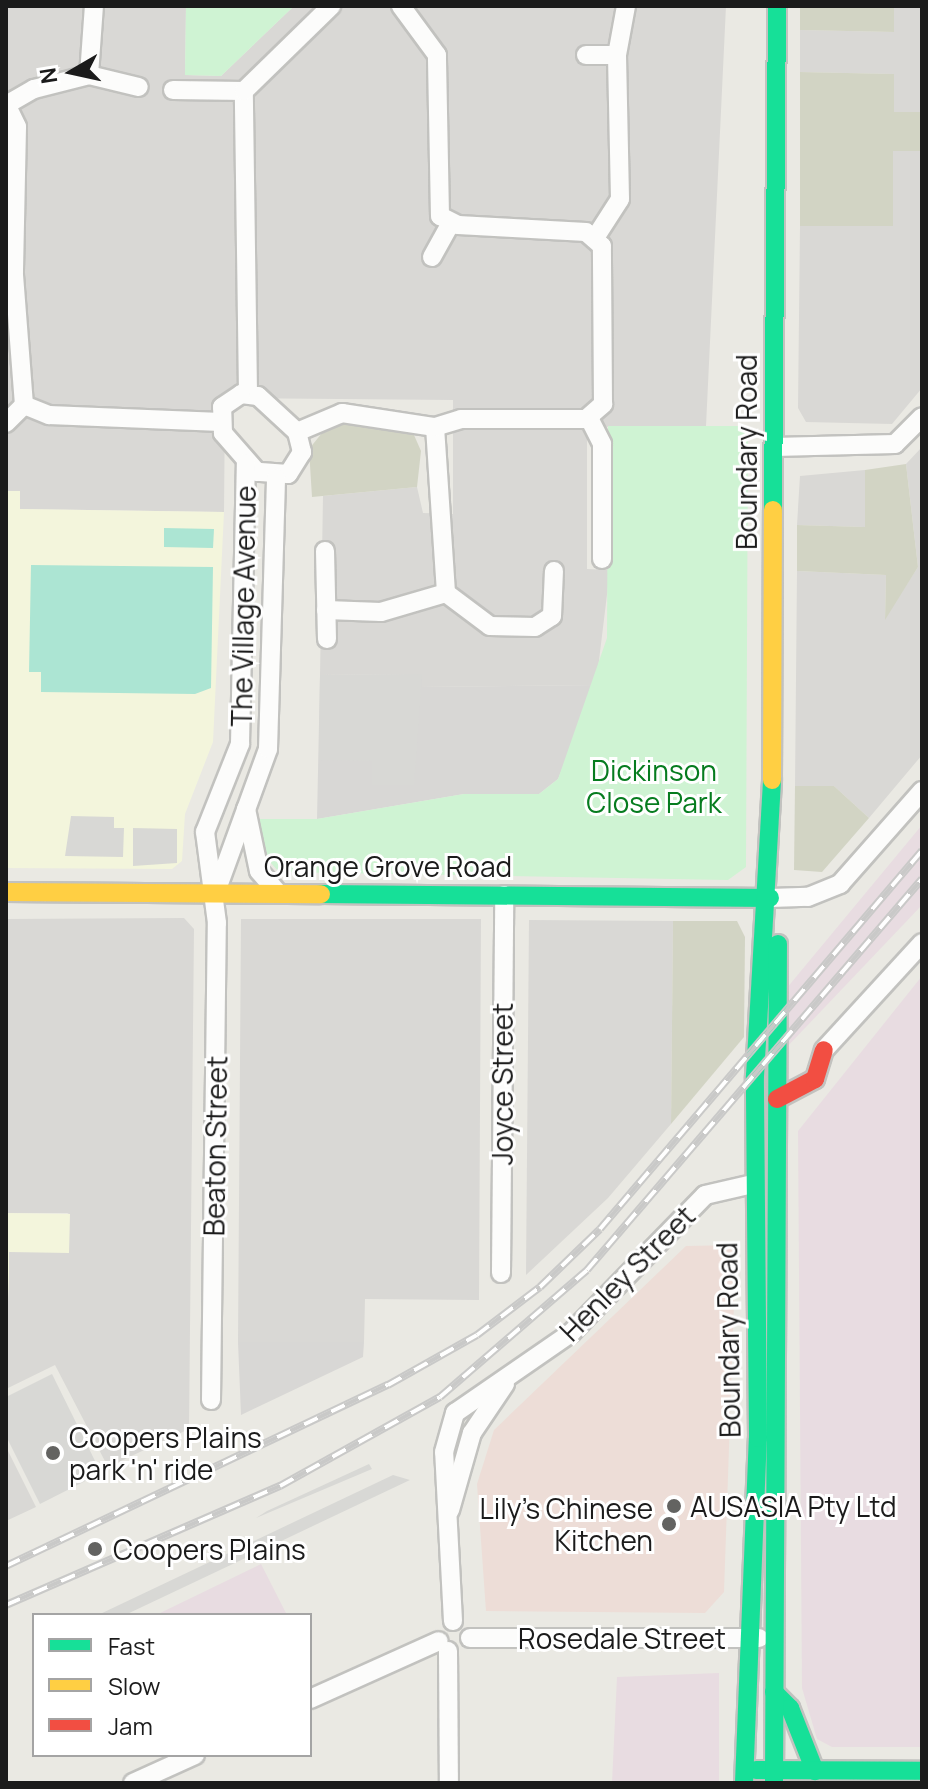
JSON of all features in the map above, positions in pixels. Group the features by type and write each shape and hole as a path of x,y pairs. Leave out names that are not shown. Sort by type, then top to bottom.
{"main road":[{"name":"Boundary Road","path":"744,1776 746,1638 758,1438 753,1184 761,936 770,898 777,6"},
{"name":"Orange Grove Road","path":"6,892 770,898"},
{"name":"Boundary Road","path":"770,898 778,928 774,1777"},
{"path":"777,1099 815,1079 824,1050"},
{"path":"774,1692 790,1708 815,1771"},
{"path":"744,1776 774,1777 815,1771 922,1771"}],"street":[{"path":"89,75 94,6"},
{"path":"173,90 244,91 331,6"},
{"path":"401,6 437,55 435,202 451,223 595,238"},
{"path":"595,238 620,199 617,55 626,6"},
{"path":"586,55 617,55"},
{"path":"24,405 12,303 17,127 6,104 34,89 89,75 139,87"},
{"path":"244,91 248,393"},
{"path":"432,257 451,223"},
{"path":"248,393 297,432 342,413 435,427 461,419 589,418 603,404 607,265 595,238"},
{"path":"24,405 49,415 221,422 226,401 248,393"},
{"path":"6,423 24,405"},
{"path":"774,447 895,444 922,417"},
{"path":"589,418 602,444 602,559"},
{"name":"The Village Avenue","path":"221,422 246,463 276,478"},
{"path":"435,427 446,593 490,626 535,627 552,616 554,571"},
{"name":"The Village Avenue","path":"276,478 299,463 297,432"},
{"name":"The Village Avenue","path":"216,892 205,832 241,733 246,463"},
{"name":"The Village Avenue","path":"216,892 268,749 276,478"},
{"path":"325,551 327,639"},
{"path":"326,610 381,612 446,593"},
{"path":"770,898 808,897 840,884 922,791"},
{"path":"246,809 259,871 278,893"},
{"name":"Beaton Street","path":"211,1400 216,892"},
{"name":"Joyce Street","path":"501,1273 504,895"},
{"path":"824,1050 922,943"},
{"name":"Henley Street","path":"453,1621 447,1428 461,1408 507,1382 571,1333 710,1190 753,1184"},
{"path":"312,1698 443,1646 462,1650 470,1638 465,1626 453,1621 443,1646 449,1783"},
{"name":"Rosedale Street","path":"470,1638 774,1639"},
{"path":"133,1783 191,1757"}],"shaded area":[{"path":"6,6 186,6 185,75 221,76 294,6 726,6 706,426 587,427 587,569 610,570 596,685 421,687 421,674 320,675 323,496 417,487 423,513 453,514 453,400 225,398 224,512 20,509 20,491 6,491"},
{"path":"800,6 894,6 894,32 800,30"},
{"path":"894,6 922,6 922,112 894,112 894,74 800,72 800,30 894,32"},
{"path":"800,72 894,74 894,112 922,112 922,151 893,151 893,226 800,226"},
{"path":"893,151 922,151 922,388 892,424 806,422 798,408 800,226 893,226"},
{"path":"344,424 414,435 421,451 417,487 312,497 309,449 326,428"},
{"path":"922,447 922,755 869,818 834,786 795,786 797,571 886,575 885,618 918,567 906,464"},
{"path":"906,464 918,567 885,620 886,575 797,571 797,525 865,527 865,470"},
{"path":"865,470 865,527 797,525 800,476"},
{"path":"6,491 20,491 20,509 224,512 213,742 185,814 182,861 172,869 6,868"},
{"path":"422,674 422,687 596,685 558,779 539,794 464,794 317,819 320,675"},
{"path":"422,674 414,785 372,785 372,761 319,760 320,675"},
{"path":"795,786 834,786 869,818 822,872 794,870"},
{"path":"71,816 114,817 114,828 124,828 123,857 65,856"},
{"path":"922,825 922,905 786,1048 786,989"},
{"path":"133,828 177,829 177,863 133,866"},
{"path":"184,918 194,929 189,1429 108,1467 55,1365 6,1389 9,1252 69,1213 6,1213 6,919"},
{"path":"241,919 481,919 479,1300 365,1299 364,1342 238,1342"},
{"path":"529,920 673,921 671,1124 608,1198 526,1275"},
{"path":"673,921 737,921 745,937 744,1037 671,1124"},
{"path":"922,976 922,1747 832,1747 817,1739 802,1688 798,1131"},
{"path":"6,1213 70,1214 69,1253 9,1252 9,1302"},
{"path":"736,1245 724,1592 705,1613 486,1611 477,1484 494,1430 686,1246"},
{"path":"238,1342 364,1342 363,1357 241,1415"},
{"name":"Coopers Plains park 'n' ride","path":"52,1374 101,1473 40,1504 6,1436 6,1397"},
{"path":"6,1447 36,1507 6,1521"},
{"path":"369,1464 372,1469 256,1518 267,1511"},
{"name":"Coopers Plains park 'n' ride","path":"393,1475 410,1480 129,1613 102,1613"},
{"path":"261,1564 286,1613 160,1613"},
{"path":"719,1673 719,1783 612,1783 617,1677"}],"green space":[{"path":"186,6 294,6 221,76 185,75"},
{"name":"Dickinson Close Park","path":"608,426 748,426 746,867 728,880 279,872 260,851 255,819 317,819 464,794 539,794 558,779 607,638"},
{"path":"164,528 214,529 213,548 164,547"},
{"path":"31,565 213,567 211,688 195,694 41,692 41,672 29,672"}],"railway":[{"path":"6,1566 388,1385 477,1335 540,1287 600,1229 922,851"},
{"path":"6,1605 280,1486 440,1397 587,1270 922,879"}],"traffic: fast":[{"path":"773,510 777,6"},
{"path":"744,1783 758,1438 755,1076 772,780"},
{"path":"321,894 770,898"},
{"path":"774,1783 778,944"},
{"path":"774,1692 790,1708 815,1771"},
{"path":"756,1770 922,1771"}],"traffic: slow":[{"path":"772,780 773,510"},
{"path":"6,892 321,894"}],"traffic: jam":[{"path":"777,1099 815,1079 824,1050"}],"place":[{"name":"Coopers Plains park 'n' ride","path":"53,1453"},
{"name":"AUSASIA Pty Ltd","path":"674,1506"},
{"name":"Lily's Chinese Kitchen","path":"669,1524"},
{"name":"Coopers Plains","path":"95,1549"}]}
